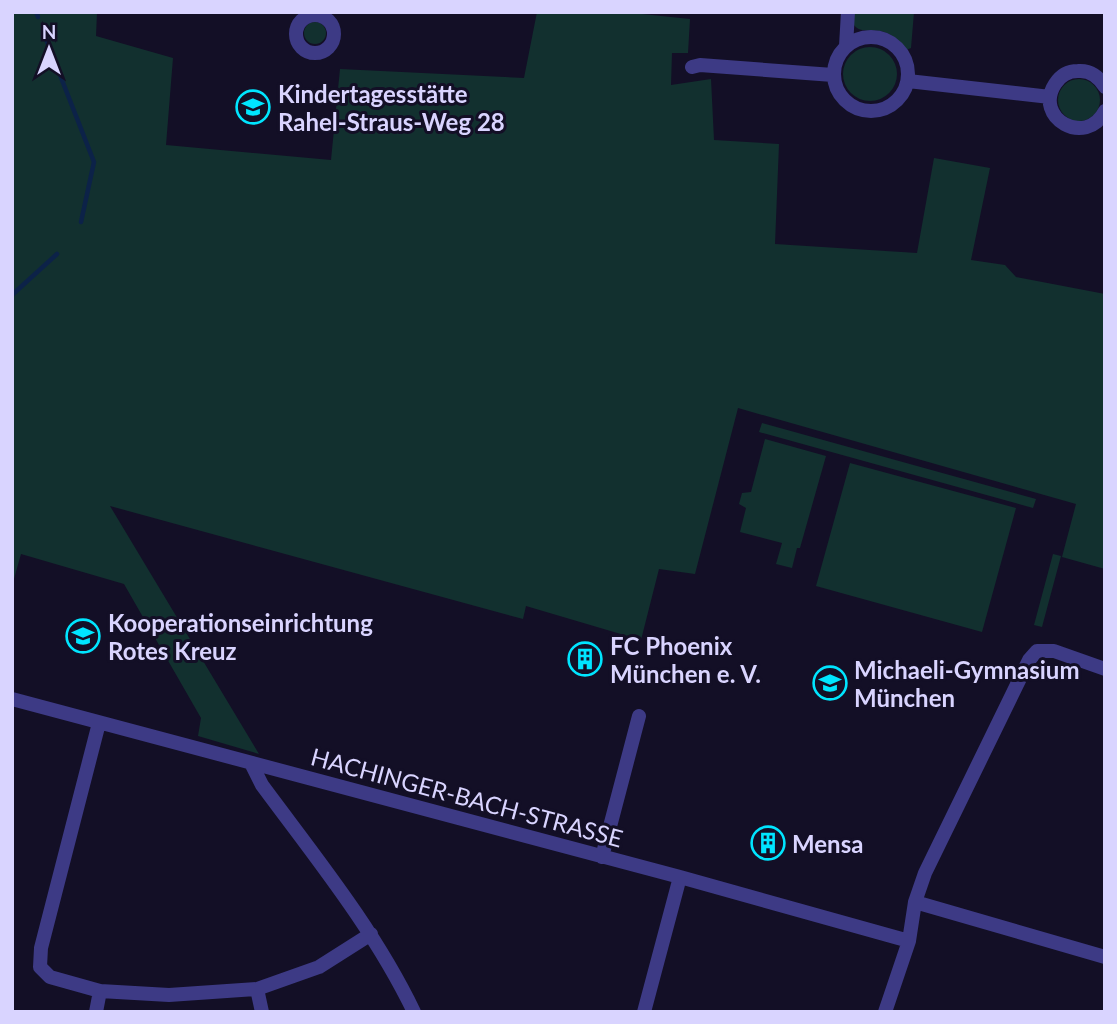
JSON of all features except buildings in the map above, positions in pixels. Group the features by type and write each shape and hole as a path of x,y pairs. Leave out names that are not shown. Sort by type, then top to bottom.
{"street":[{"path":"846,46 848,12"},
{"path":"870,37 883,39 894,45 903,55 908,82 896,102 876,111 866,111 847,103 840,96 833,75 839,55 846,46 870,37"},
{"path":"692,67 700,65 833,75"},
{"path":"1105,88 1101,80 1093,74 1074,71 1058,80 1050,97 1054,115 1069,127 1087,127 1096,123 1105,111"},
{"path":"908,82 1050,97"},
{"path":"885,1012 909,941 915,902 926,873 1028,660 1037,651 1054,650 1105,669"},
{"name":"HACHINGER-BACH-STRASSE","path":"12,699 680,877 909,941"},
{"path":"602,857 639,716"},
{"path":"99,723 41,948 40,967 50,977 100,991 169,995 257,989 318,967 371,934"},
{"path":"251,763 262,785 371,934 414,1012"},
{"path":"644,1012 680,877"},
{"path":"915,902 1105,957"},
{"path":"257,989 262,1012"},
{"path":"96,1012 100,991"}],"green space":[{"path":"12,12 97,12 96,36 173,58 166,145 331,160 340,69 524,78 537,12 623,12 690,19 688,53 672,53 671,85 711,79 714,140 779,144 775,244 917,253 934,158 990,168 971,260 1005,265 1016,277 1105,294 1105,569 1062,557 1076,504 738,408 695,574 659,569 641,640 526,606 523,619 110,506 259,754 198,736 201,718 124,584 21,554 12,586"},
{"path":"854,12 914,12 911,48 906,50 888,33 856,27 853,24"},
{"path":"315,22 323,25 326,33 323,41 315,44 307,41 304,33 307,25"},
{"path":"870,47 889,55 897,74 889,93 870,101 851,93 843,74 851,55"},
{"path":"1079,79 1094,85 1100,100 1094,115 1079,121 1064,115 1058,100 1064,85"},
{"path":"762,423 1036,499 1033,508 759,432"},
{"path":"765,439 826,456 792,568 776,564 782,543 740,532 746,508 739,504 742,493 751,492"},
{"path":"850,463 1016,508 982,632 816,586"},
{"path":"1053,554 1061,556 1042,627 1034,625"}],"waterway":[{"path":"36,12 38,17"},
{"path":"44,34 94,162 81,222"},
{"path":"12,295 57,254"}],"place":[{"name":"Kindertagesstätte Rahel-Straus-Weg 28","path":"253,107"},
{"name":"Kooperationseinrichtung Rotes Kreuz","path":"83,636"},
{"name":"FC Phoenix München e. V.","path":"585,659"},
{"name":"Michaeli-Gymnasium München","path":"830,683"},
{"name":"Mensa","path":"768,843"}]}
